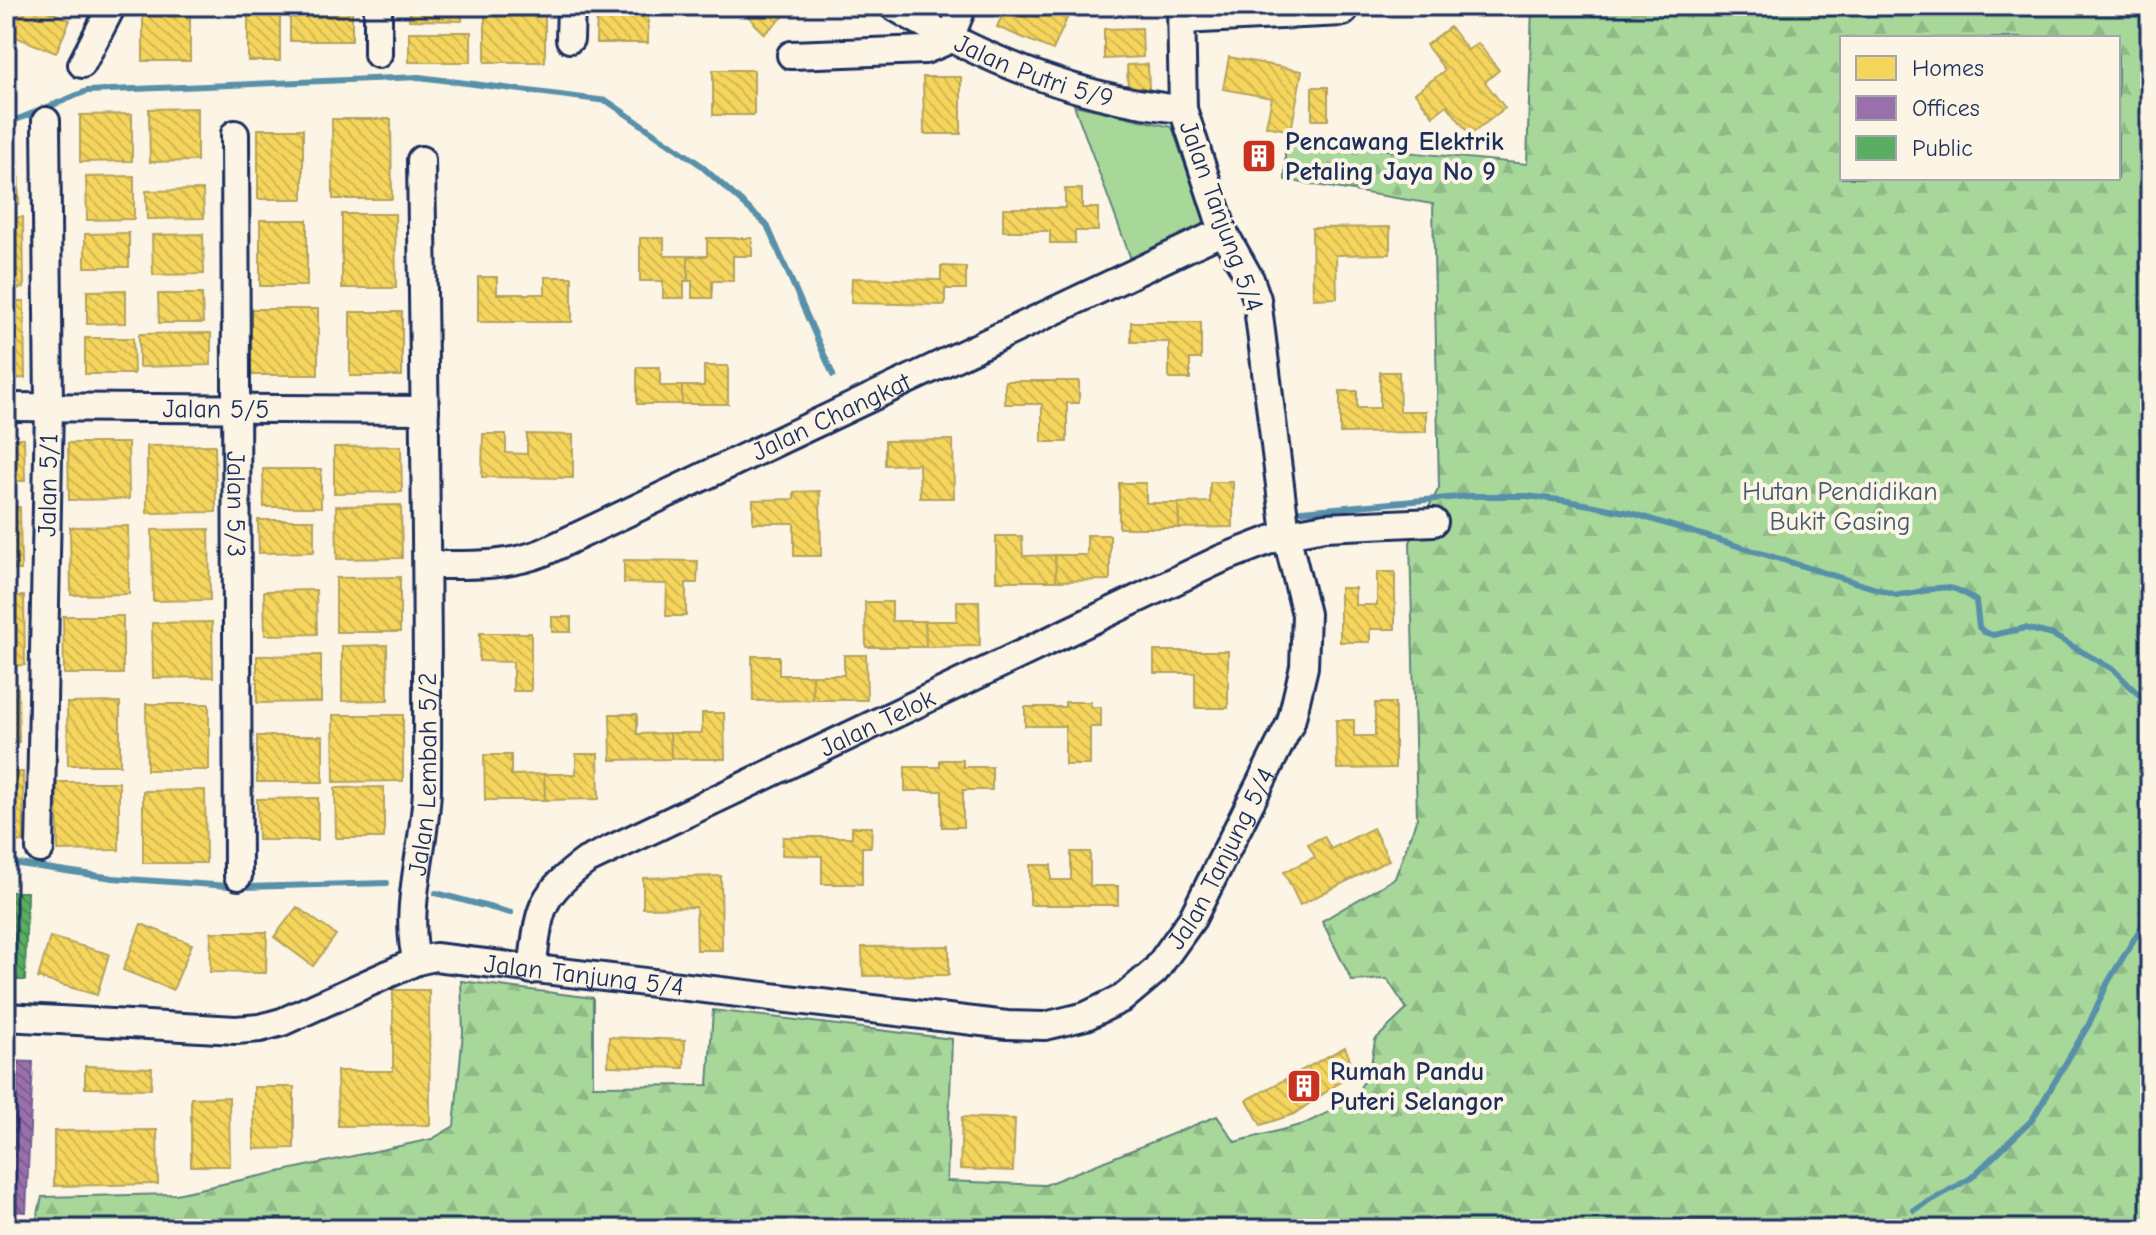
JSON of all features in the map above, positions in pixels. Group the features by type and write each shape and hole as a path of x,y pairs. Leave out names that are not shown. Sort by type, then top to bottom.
{"street":[{"path":"82,64 112,6"},
{"path":"378,6 378,54"},
{"path":"570,39 571,6"},
{"name":"Jalan Putri 5/9","path":"893,6 949,40 1033,75 1096,95 1183,109"},
{"path":"791,55 925,50 949,40 963,6"},
{"path":"1182,13 1343,12"},
{"name":"Jalan Tanjung 5/4","path":"417,961 435,957 1007,1025 1045,1026 1086,1016 1123,998 1155,971 1192,919 1291,722 1304,667 1306,614 1286,534 1257,299 1250,279 1223,231 1183,109 1182,13"},
{"name":"Jalan 5/1","path":"40,849 49,407 46,121"},
{"name":"Jalan 5/3","path":"235,134 238,876"},
{"name":"Jalan Lembah 5/2","path":"417,961 413,948 414,901 427,804 429,565 421,160"},
{"name":"Jalan Changkat","path":"429,565 500,564 524,560 544,552 1223,231"},
{"name":"Jalan 5/5","path":"6,407 425,410"},
{"name":"Jalan Telok","path":"532,970 540,912 548,894 560,880 586,861 1221,559 1286,534 1325,527 1434,522"},
{"path":"6,1017 236,1030 260,1028 306,1012 417,961"}],"green space":[{"name":"Hutan Pendidikan Bukit Gasing","path":"1532,6 2150,6 2150,1229 1757,1229 1752,1221 1668,1221 1657,1229 1262,1229 1261,1222 1157,1223 1146,1229 320,1229 319,1223 227,1223 227,1229 65,1229 61,1222 36,1222 42,1197 176,1194 432,1139 454,1126 463,1032 461,981 593,998 593,1086 708,1085 713,1010 952,1039 947,1181 1045,1185 1217,1116 1235,1142 1304,1124 1352,1101 1370,1071 1375,1040 1407,1009 1387,979 1352,981 1322,921 1395,878 1417,818 1410,542 1439,488 1433,204 1285,180 1285,140 1527,164"},
{"path":"1074,105 1172,127 1206,226 1131,259"}],"building: Homes":[{"path":"20,6 37,6 70,20 56,53 8,34"},
{"path":"143,6 190,6 190,61 143,61"},
{"path":"248,6 280,6 280,61 248,61"},
{"path":"290,6 352,6 352,41 290,41"},
{"path":"410,6 463,6 462,21 409,20"},
{"path":"485,6 545,6 545,62 485,62"},
{"path":"739,6 795,6 764,34"},
{"path":"1006,6 1044,6 1068,16 1053,50 997,27"},
{"path":"1087,6 1143,6 1143,13 1087,13"},
{"path":"597,11 648,12 648,43 596,43"},
{"path":"1450,27 1468,50 1478,43 1499,70 1485,82 1505,108 1470,135 1447,105 1433,116 1415,93 1445,70 1426,45"},
{"path":"1142,28 1143,57 1104,59 1104,29"},
{"path":"409,32 471,32 471,62 409,62"},
{"path":"1229,57 1302,71 1291,131 1266,126 1272,98 1223,89"},
{"path":"1148,64 1149,90 1128,90 1127,65"},
{"path":"713,70 754,70 754,115 713,115"},
{"path":"923,77 961,77 961,134 924,134"},
{"path":"1312,87 1328,87 1328,120 1312,120"},
{"path":"197,108 197,161 150,162 149,109"},
{"path":"132,114 132,161 80,162 80,115"},
{"path":"332,119 391,119 392,199 333,199"},
{"path":"258,129 303,129 303,199 258,199"},
{"name":"Pencawang Elektrik Petaling Jaya No 9","path":"1246,142 1272,142 1272,170 1246,170"},
{"path":"6,160 18,160 19,204 6,205"},
{"path":"134,176 134,219 87,220 86,177"},
{"path":"1065,189 1082,189 1082,208 1098,208 1098,231 1075,231 1075,243 1050,243 1050,231 1003,231 1003,208 1065,208"},
{"path":"203,190 204,218 147,219 146,191"},
{"path":"342,214 395,214 396,288 342,288"},
{"path":"23,217 24,288 6,289 6,218"},
{"path":"260,220 307,220 307,286 260,286"},
{"path":"1390,227 1390,254 1336,255 1337,298 1313,299 1312,228"},
{"path":"129,233 129,267 85,267 85,234"},
{"path":"203,234 204,274 153,275 152,235"},
{"path":"640,238 664,238 664,256 688,256 684,298 663,298 663,281 640,281"},
{"path":"707,238 752,238 752,256 733,256 733,281 712,281 712,298 692,298 688,256 707,256"},
{"path":"941,266 966,267 966,289 945,289 945,305 851,303 852,278 941,280"},
{"path":"478,277 497,277 497,294 545,294 545,277 572,277 572,322 478,322"},
{"path":"126,290 126,323 87,324 87,291"},
{"path":"158,294 202,294 203,323 159,323"},
{"path":"6,301 24,301 25,378 6,379"},
{"path":"249,309 318,309 318,375 249,375"},
{"path":"350,312 402,312 402,376 350,376"},
{"path":"1131,322 1201,322 1201,359 1190,359 1190,379 1169,379 1169,342 1131,342"},
{"path":"211,333 211,365 139,367 139,334"},
{"path":"85,338 133,338 134,374 85,374"},
{"path":"704,366 728,366 728,404 682,404 682,386 704,386"},
{"path":"637,367 660,367 660,386 682,386 682,404 637,404"},
{"path":"1380,372 1399,372 1400,411 1426,411 1426,432 1340,433 1340,391 1357,391 1357,408 1380,408"},
{"path":"1005,381 1079,381 1079,403 1067,403 1067,442 1042,442 1042,404 1005,404"},
{"path":"483,434 506,434 506,453 527,454 527,434 573,435 573,478 482,477"},
{"path":"6,438 24,438 25,481 6,481"},
{"path":"953,440 954,498 920,498 919,464 885,465 885,441"},
{"path":"68,443 128,443 129,499 69,500"},
{"path":"215,445 216,512 147,513 147,446"},
{"path":"401,446 402,492 334,493 334,447"},
{"path":"263,469 321,469 321,507 264,507"},
{"path":"1210,482 1233,482 1233,527 1179,528 1178,503 1210,502"},
{"path":"1119,483 1146,483 1146,503 1178,503 1179,528 1119,528"},
{"path":"820,491 821,556 794,556 794,523 753,523 753,500 794,499 794,492"},
{"path":"401,505 402,558 337,559 336,506"},
{"path":"6,507 20,507 21,570 6,570"},
{"path":"258,520 314,520 314,552 259,553"},
{"path":"128,526 129,594 71,595 70,527"},
{"path":"209,529 210,600 153,601 152,530"},
{"path":"1087,535 1110,535 1110,580 1056,581 1055,555 1087,555"},
{"path":"996,536 1022,536 1023,556 1055,555 1056,581 996,581"},
{"path":"624,560 698,561 697,583 686,583 686,616 666,616 667,584 624,583"},
{"path":"1377,572 1395,572 1395,629 1370,629 1370,642 1340,642 1340,588 1355,588 1355,605 1377,605"},
{"path":"400,577 400,632 336,632 336,578"},
{"path":"316,590 317,634 265,635 264,591"},
{"path":"6,596 24,596 25,665 6,666"},
{"path":"957,601 979,601 980,646 926,647 925,621 957,621"},
{"path":"865,602 892,602 892,621 925,621 926,647 866,647"},
{"path":"63,616 123,616 123,674 64,674"},
{"path":"552,617 571,617 571,632 552,632"},
{"path":"212,622 213,677 153,678 152,623"},
{"path":"480,633 531,633 531,691 513,691 513,662 479,661"},
{"path":"387,645 388,700 342,701 342,646"},
{"path":"1154,651 1228,651 1228,708 1195,708 1195,673 1154,673"},
{"path":"321,655 321,702 257,703 257,656"},
{"path":"844,655 866,655 867,700 813,700 812,675 844,675"},
{"path":"752,656 779,656 779,675 812,675 813,700 753,701"},
{"path":"6,688 18,688 19,742 6,742"},
{"path":"120,702 120,765 68,765 67,703"},
{"path":"1065,702 1091,702 1091,707 1101,707 1101,727 1090,727 1090,765 1065,765 1065,726 1025,726 1025,707 1065,707"},
{"path":"1375,703 1395,703 1395,768 1337,769 1336,720 1354,720 1354,736 1375,736"},
{"path":"146,704 209,704 209,770 147,770"},
{"path":"702,713 724,713 725,759 671,759 670,733 702,733"},
{"path":"610,714 637,714 637,734 670,733 671,759 611,760"},
{"path":"333,715 403,715 403,781 334,782"},
{"path":"257,736 323,736 323,782 257,782"},
{"path":"576,754 598,754 599,799 545,800 544,774 576,774"},
{"path":"484,755 511,755 511,775 544,774 545,800 485,800"},
{"path":"940,760 963,760 963,767 992,767 992,790 963,790 963,827 942,827 942,791 905,791 905,767 940,767"},
{"path":"6,772 23,772 24,841 6,842"},
{"path":"57,782 119,782 119,850 58,851"},
{"path":"384,787 384,838 336,838 335,788"},
{"path":"205,790 206,863 143,863 143,791"},
{"path":"318,798 318,840 258,840 257,799"},
{"path":"852,827 872,827 871,847 862,847 862,884 822,884 822,856 782,855 783,837 852,837"},
{"path":"1373,828 1389,860 1300,905 1284,872 1315,857 1308,844 1324,836 1331,849"},
{"path":"1071,852 1090,852 1090,886 1118,886 1118,905 1030,905 1030,865 1051,865 1051,880 1071,880"},
{"path":"721,876 722,950 697,950 696,907 643,908 643,878"},
{"path":"297,907 336,935 313,966 274,937"},
{"path":"141,924 192,944 173,990 123,970"},
{"path":"211,932 267,932 266,973 210,972"},
{"path":"50,937 109,954 97,995 38,978"},
{"path":"949,946 949,975 863,976 862,947"},
{"path":"393,990 429,990 430,1125 338,1126 337,1071 393,1071"},
{"path":"609,1037 685,1040 684,1068 608,1066"},
{"name":"Rumah Pandu Puteri Selangor","path":"1345,1047 1355,1072 1294,1114 1261,1125 1247,1100"},
{"path":"85,1066 152,1068 151,1089 85,1088"},
{"path":"254,1087 294,1087 294,1148 254,1149"},
{"path":"229,1097 230,1166 191,1166 191,1098"},
{"path":"962,1117 1015,1119 1013,1171 960,1169"},
{"path":"157,1130 158,1184 54,1186 54,1131"}],"building: Offices":[{"path":"6,1061 33,1062 26,1212 6,1211"}],"building: Public":[{"path":"6,892 27,892 25,980 6,980"}],"waterway":[{"path":"6,124 87,91 419,77 607,101 698,163 767,225 833,375"},
{"path":"1290,512 1470,496 1527,496 1631,513 1896,595 1945,587 1954,589 1976,601 1979,627 1984,632 1993,635 2025,628 2053,635 2114,670 2150,706"},
{"path":"6,862 113,878 243,887 387,883"},
{"path":"436,893 511,913"},
{"path":"1914,1210 1971,1178 2032,1120 2150,913"},
{"path":"1864,1229 1879,1223 1882,1229"}],"place":[{"name":"Pencawang Elektrik Petaling Jaya No 9","path":"1259,156"},
{"name":"Rumah Pandu Puteri Selangor","path":"1304,1086"}]}
